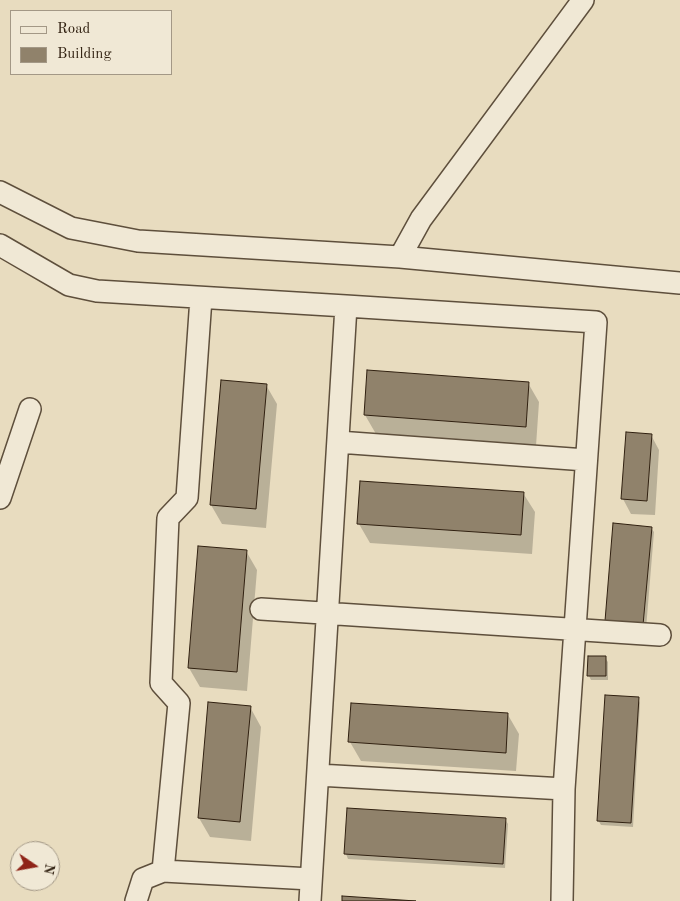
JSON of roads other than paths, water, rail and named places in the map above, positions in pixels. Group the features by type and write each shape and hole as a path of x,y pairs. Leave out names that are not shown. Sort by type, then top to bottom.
{"street":[{"path":"400,257 421,219 583,0"},
{"path":"0,192 71,228 138,241 400,257 680,283"},
{"path":"0,245 69,285 97,291 596,322 564,789 562,901"},
{"path":"163,871 179,703 161,683 168,518 186,498 201,298"},
{"path":"310,901 346,306"},
{"path":"0,498 30,408"},
{"path":"338,442 586,460"},
{"path":"261,609 660,635"},
{"path":"318,775 564,789"},
{"path":"136,901 144,879 163,871 311,879"}]}
